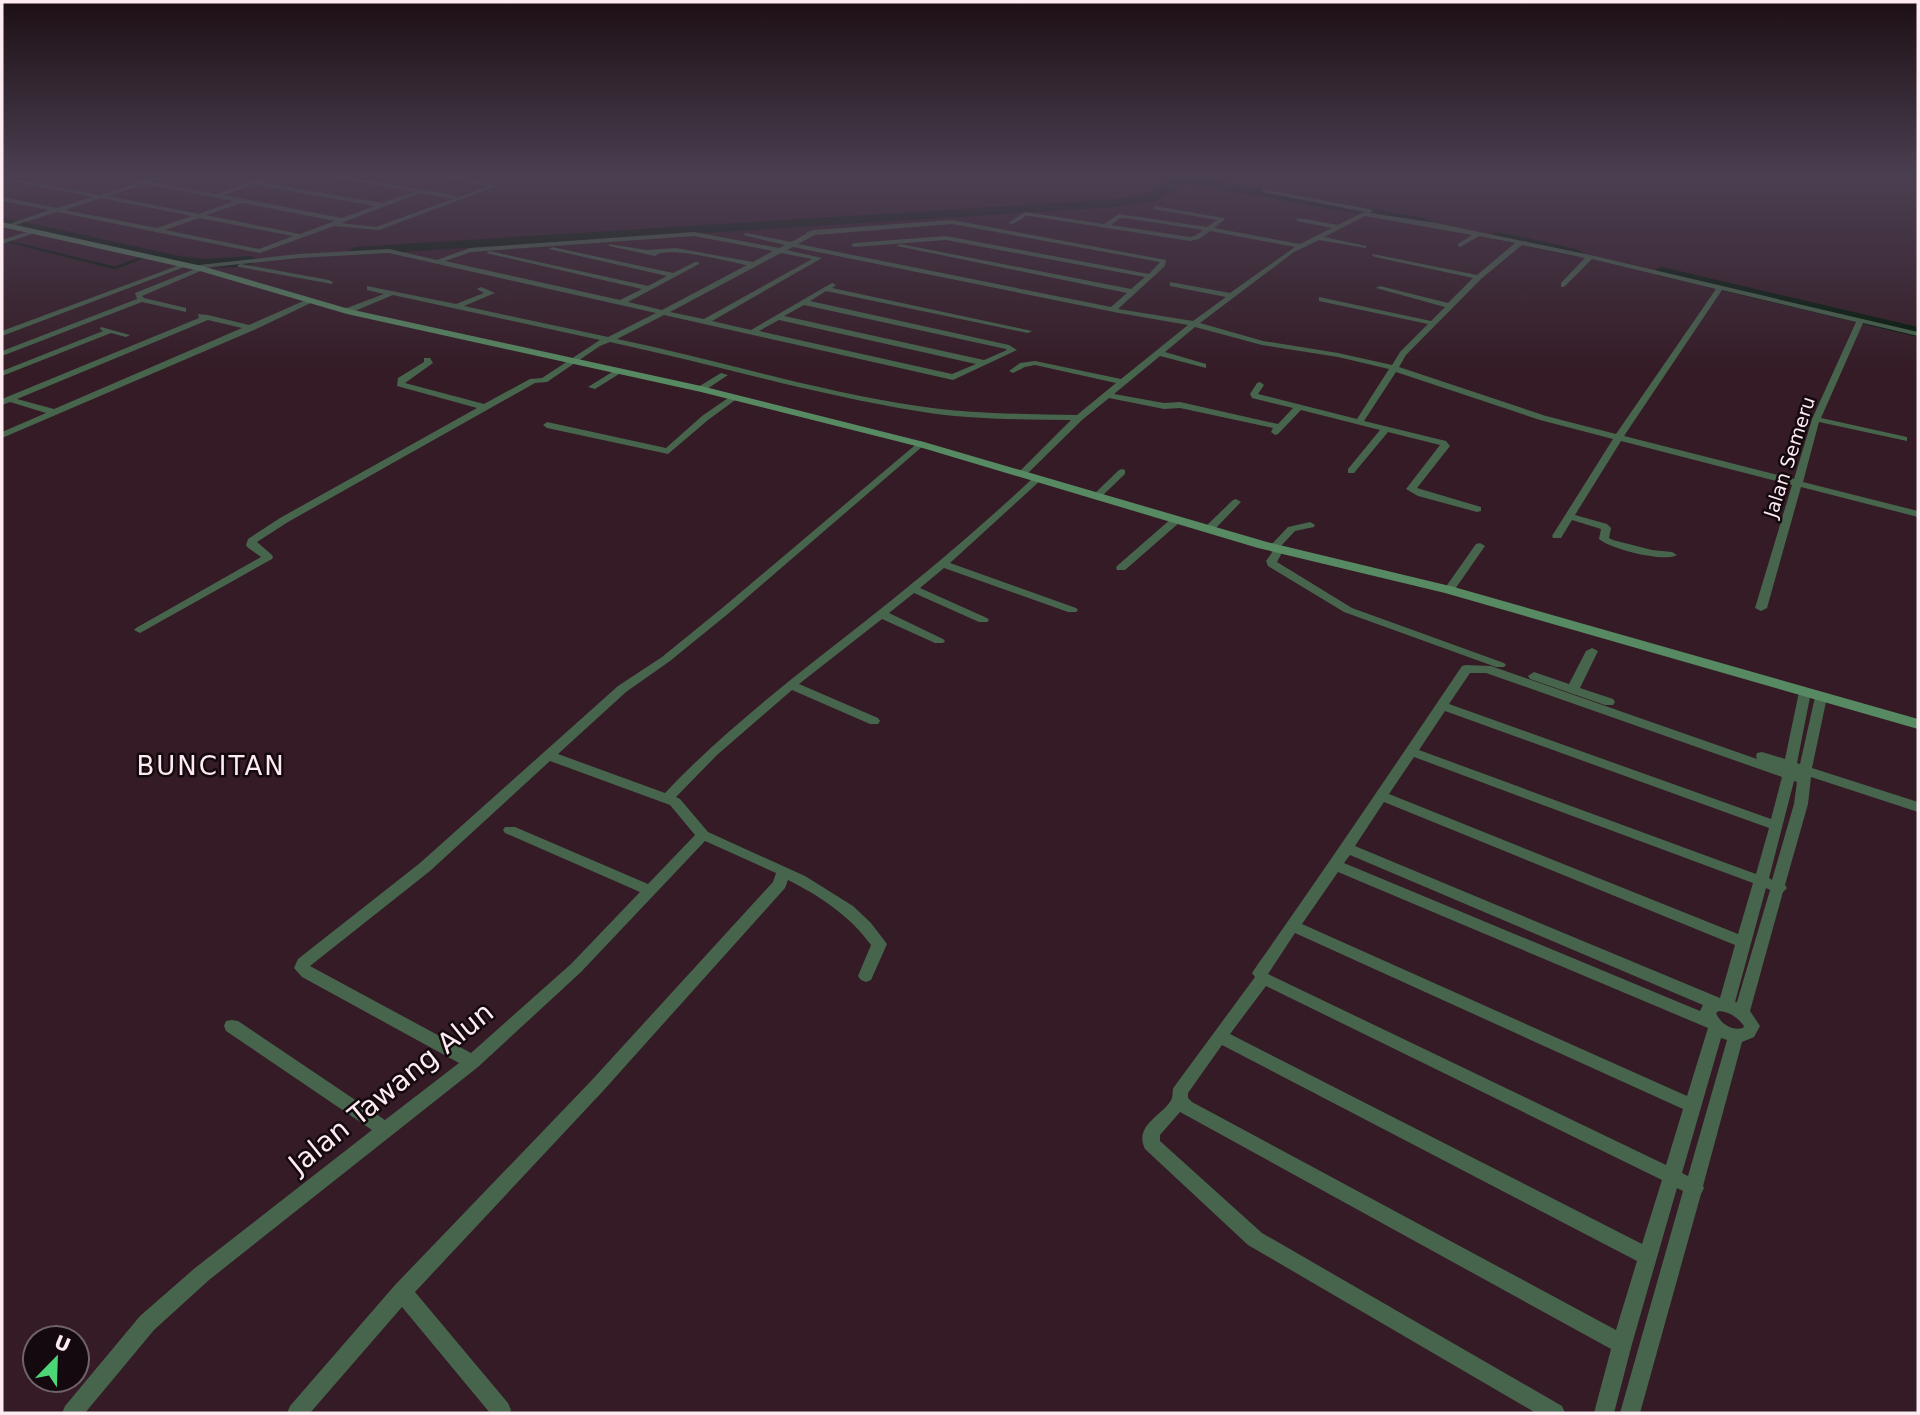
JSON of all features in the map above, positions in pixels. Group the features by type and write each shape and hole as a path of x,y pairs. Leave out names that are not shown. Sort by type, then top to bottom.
{"street":[{"path":"73,241 188,268 308,302 571,360 615,373 701,389 920,444 1176,520 1449,590 1918,724"},
{"path":"205,241 253,251 266,250 289,241"},
{"path":"440,261 473,250 609,241"},
{"path":"749,241 1114,308 1262,343 1338,355 1616,439 1796,486 1918,514"},
{"path":"705,322 819,258 770,241"},
{"path":"140,630 268,557 251,545 258,536 485,407 533,381 544,380 569,365 571,360 608,339 797,241"},
{"path":"854,245 916,241"},
{"path":"959,241 1150,276"},
{"path":"1055,241 1164,261 1114,308"},
{"path":"1273,241 1300,246"},
{"path":"1021,474 1077,419 1158,353 1300,246 1312,241"},
{"path":"1334,241 1364,247"},
{"path":"1460,245 1466,241"},
{"path":"1516,241 1918,334"},
{"path":"597,242 697,263 622,302"},
{"path":"942,255 964,242"},
{"path":"1359,422 1392,370 1432,323 1478,277 1521,242"},
{"path":"884,243 1133,292"},
{"path":"538,246 675,275"},
{"path":"473,250 649,288"},
{"path":"646,252 676,250 753,264"},
{"path":"2,334 188,268 379,251 440,261 948,376 958,376 1013,350 1009,346 803,302"},
{"path":"1376,255 1478,277"},
{"path":"1564,285 1590,257"},
{"path":"223,263 329,282"},
{"path":"141,300 139,293 188,268"},
{"path":"751,332 836,283"},
{"path":"1173,284 1232,296"},
{"path":"370,288 918,409 988,416 1077,419"},
{"path":"1380,288 1450,306"},
{"path":"1558,536 1616,439 1721,288"},
{"path":"457,306 491,293 481,289"},
{"path":"825,289 1028,331"},
{"path":"347,311 392,293"},
{"path":"1322,299 1432,323"},
{"path":"2,354 141,300 183,310"},
{"path":"2,435 308,302"},
{"path":"5,400 204,317 251,328"},
{"path":"777,317 985,363"},
{"name":"Jalan Semeru","path":"1762,608 1816,419 1861,320"},
{"path":"84,323 126,335"},
{"path":"1009,346 1035,325"},
{"path":"2,374 110,331"},
{"path":"1158,353 1203,366"},
{"path":"426,359 429,363 401,380 400,384 485,407"},
{"path":"1013,371 1030,364 1122,382"},
{"path":"592,387 615,373"},
{"path":"701,389 724,375"},
{"path":"1260,385 1255,396 1433,439 1445,446 1411,485 1414,492 1477,509"},
{"path":"1106,395 1164,406 1180,405 1276,430 1299,407"},
{"path":"547,425 668,451 705,418 734,398"},
{"path":"5,400 54,412"},
{"path":"1816,419 1904,439"},
{"path":"1352,471 1387,428"},
{"path":"472,1062 302,968 306,958 425,867 622,689 666,659 725,611 920,444"},
{"path":"1096,497 1122,472"},
{"path":"668,798 700,762 977,535 1037,479"},
{"path":"1209,529 1236,502"},
{"path":"1568,516 1603,526 1606,530 1604,540 1609,542 1672,555"},
{"path":"1121,568 1176,520"},
{"path":"1310,524 1292,529 1277,548 1272,564 1348,610 1573,689 1788,770"},
{"path":"1449,590 1480,546"},
{"path":"941,563 1072,610"},
{"path":"912,587 983,620"},
{"path":"881,614 939,641"},
{"path":"1573,689 1592,651"},
{"path":"1695,1188 1263,978 1263,968 1466,669 1486,669 1806,776 1918,807"},
{"path":"791,685 874,721"},
{"path":"1604,1413 1622,1343 1693,1106 1713,1025 1708,1010 1721,1004 1743,942 1784,798 1805,692"},
{"path":"1742,1012 1780,888 1821,697"},
{"path":"1441,705 1775,825"},
{"path":"1801,714 1817,719"},
{"path":"1793,748 1808,753"},
{"path":"1410,751 1780,888"},
{"path":"550,756 668,798 682,808 703,835 803,881 853,914 873,936 878,949 866,976"},
{"path":"1381,796 1743,942"},
{"path":"510,830 650,891"},
{"name":"Jalan Tawang Alun","path":"72,1413 147,1323 202,1274 472,1062 576,968 703,835"},
{"path":"1335,865 1736,1036 1745,1036 1751,1032 1752,1026 1742,1012 1347,848"},
{"path":"297,1413 402,1292 597,1086 780,884 783,872"},
{"path":"1516,941 1523,922"},
{"path":"1293,926 1693,1106"},
{"path":"1263,978 1219,1035 1181,1092 1180,1100 1152,1132 1151,1144 1255,1239 1555,1413"},
{"path":"232,1026 386,1130"},
{"path":"1219,1035 1648,1257"},
{"path":"1630,1413 1736,1036"},
{"path":"1180,1100 1206,1119 1622,1343"},
{"path":"402,1292 500,1410"}],"waterway":[{"path":"6,241 115,268 146,256"},
{"path":"87,241 206,264 251,260"},
{"path":"355,251 513,241"},
{"path":"1521,241 1577,253"},
{"path":"1662,272 1918,332"}],"district":[{"name":"BUNCITAN","path":"211,766"}]}
